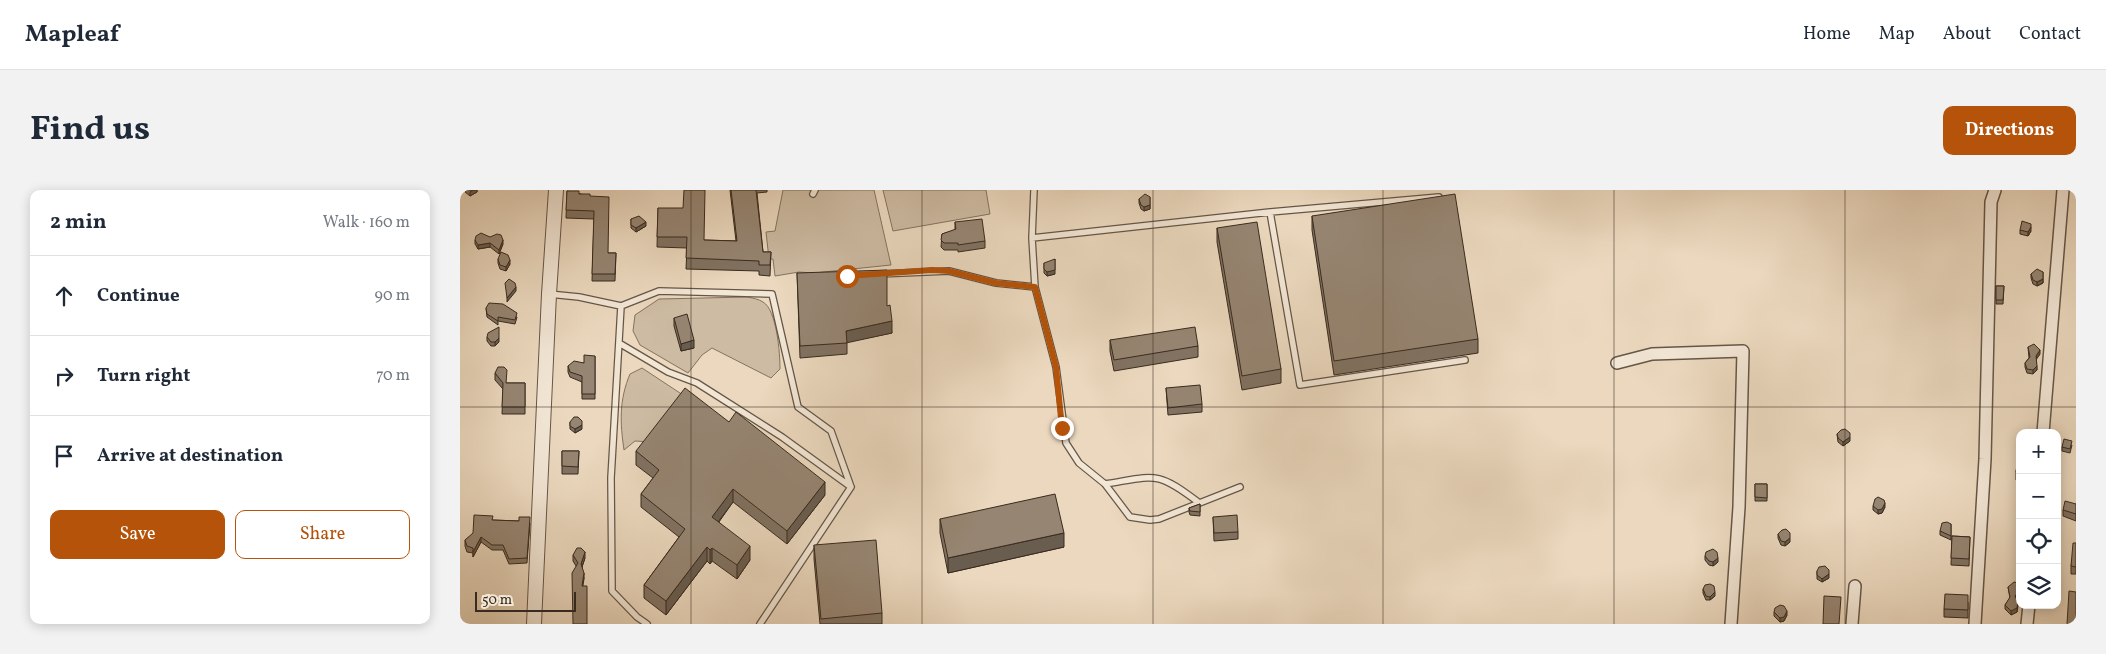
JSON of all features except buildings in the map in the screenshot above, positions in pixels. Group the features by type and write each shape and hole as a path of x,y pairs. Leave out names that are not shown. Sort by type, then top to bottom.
{"street":[{"path":"534,624 549,294 556,190"},
{"path":"1975,624 1985,458 1991,202 1995,190"},
{"path":"2043,429 2063,190"},
{"path":"1617,363 1652,354 1743,351 1739,507 1731,624"},
{"path":"1852,624 1855,586"},
{"path":"2027,624 2028,609"}],"lane":[{"path":"1034,190 1032,238 1035,287 1056,367 1066,443 1079,463 1105,484 1124,512 1130,517 1142,520 1160,519 1198,502 1240,487"},
{"path":"1032,238 1270,212 1451,196"},
{"path":"1270,212 1300,385 1465,360"},
{"path":"876,274 949,271 996,283 1035,287"},
{"path":"549,294 579,296 621,306 658,291 772,294 798,407 831,431 850,487"},
{"path":"621,306 611,478 612,591 637,617 647,624"},
{"path":"619,343 668,372 697,383 782,437 850,487"},
{"path":"1105,484 1154,476 1166,479 1198,502"},
{"path":"760,624 850,487"}],"shaded area":[{"path":"783,190 874,190 891,265 814,273 799,272 775,276 773,259 769,259 766,232 775,231"},
{"path":"883,190 986,190 990,214 893,231"},
{"path":"747,297 763,302 772,314 775,323 780,369 771,378 712,348 702,355 688,373 640,345 633,331 635,315 659,299"},
{"path":"642,368 683,395 650,442 635,441 624,450 621,421 622,402 630,374"}],"route":[{"path":"847,276 932,270 949,271 996,283 1035,287 1048,329 1056,367 1062,428"}]}
